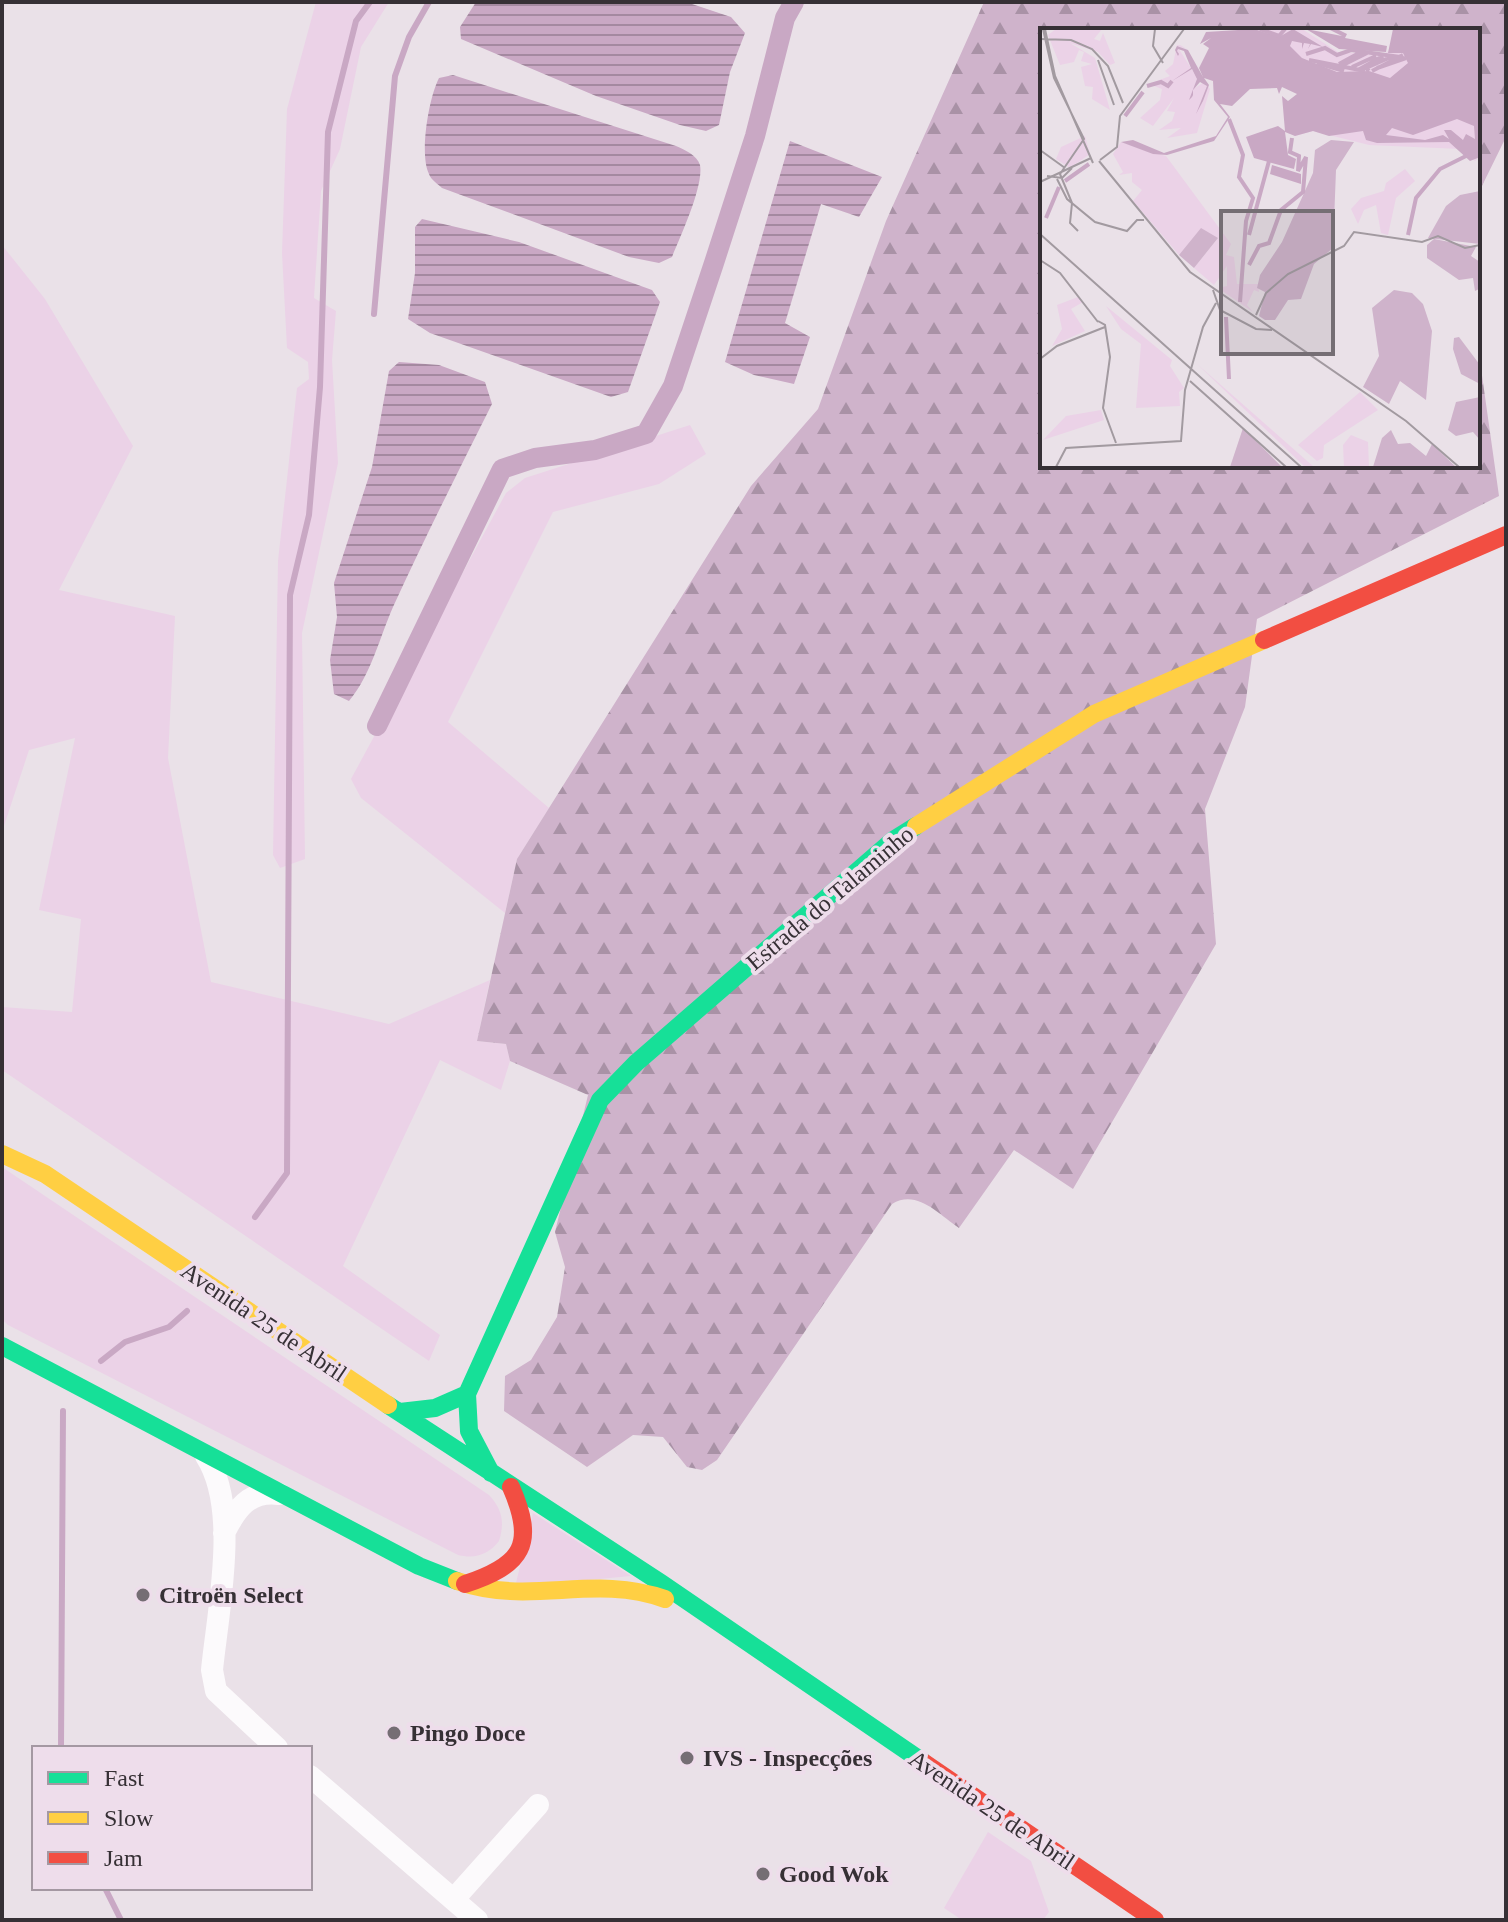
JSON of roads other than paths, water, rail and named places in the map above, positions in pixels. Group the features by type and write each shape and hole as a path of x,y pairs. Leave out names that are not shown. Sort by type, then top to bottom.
{"main road":[{"name":"Estrada do Talaminho","path":"467,1394 600,1100 682,1020 779,942 892,841 1094,714 1506,535"},
{"name":"Avenida 25 de Abril","path":"2,1140 10,1156 661,1583 1155,1920"},
{"name":"Avenida 25 de Abril","path":"2,1346 419,1566 465,1584 516,1594 613,1585 654,1594 710,1619"},
{"path":"400,1412 435,1408 467,1394 469,1431 491,1473"},
{"path":"465,1584 496,1576 512,1564 521,1550 526,1535 523,1510 511,1487"}],"street":[{"path":"204,1452 219,1482 224,1533 212,1670 216,1691 275,1746"},
{"path":"224,1533 234,1513 249,1499 267,1492 284,1495"},
{"path":"312,1778 461,1912 538,1805"}],"waterway":[{"path":"255,1217 287,1173 290,595 309,515 320,387 328,132 356,21 370,2"},
{"path":"374,314 395,76 409,37 429,2"},
{"path":"377,726 502,469 535,458 595,450 646,434 673,386 755,136 785,18 794,2"},
{"path":"101,1361 125,1342 169,1327 187,1311"},
{"path":"61,1746 63,1411"},
{"path":"106,1890 121,1920"}],"place":[{"name":"Citroën Select","path":"143,1595"},
{"name":"Pingo Doce","path":"394,1733"},
{"name":"IVS - Inspecções","path":"687,1758"},
{"name":"Good Wok","path":"763,1874"}]}
